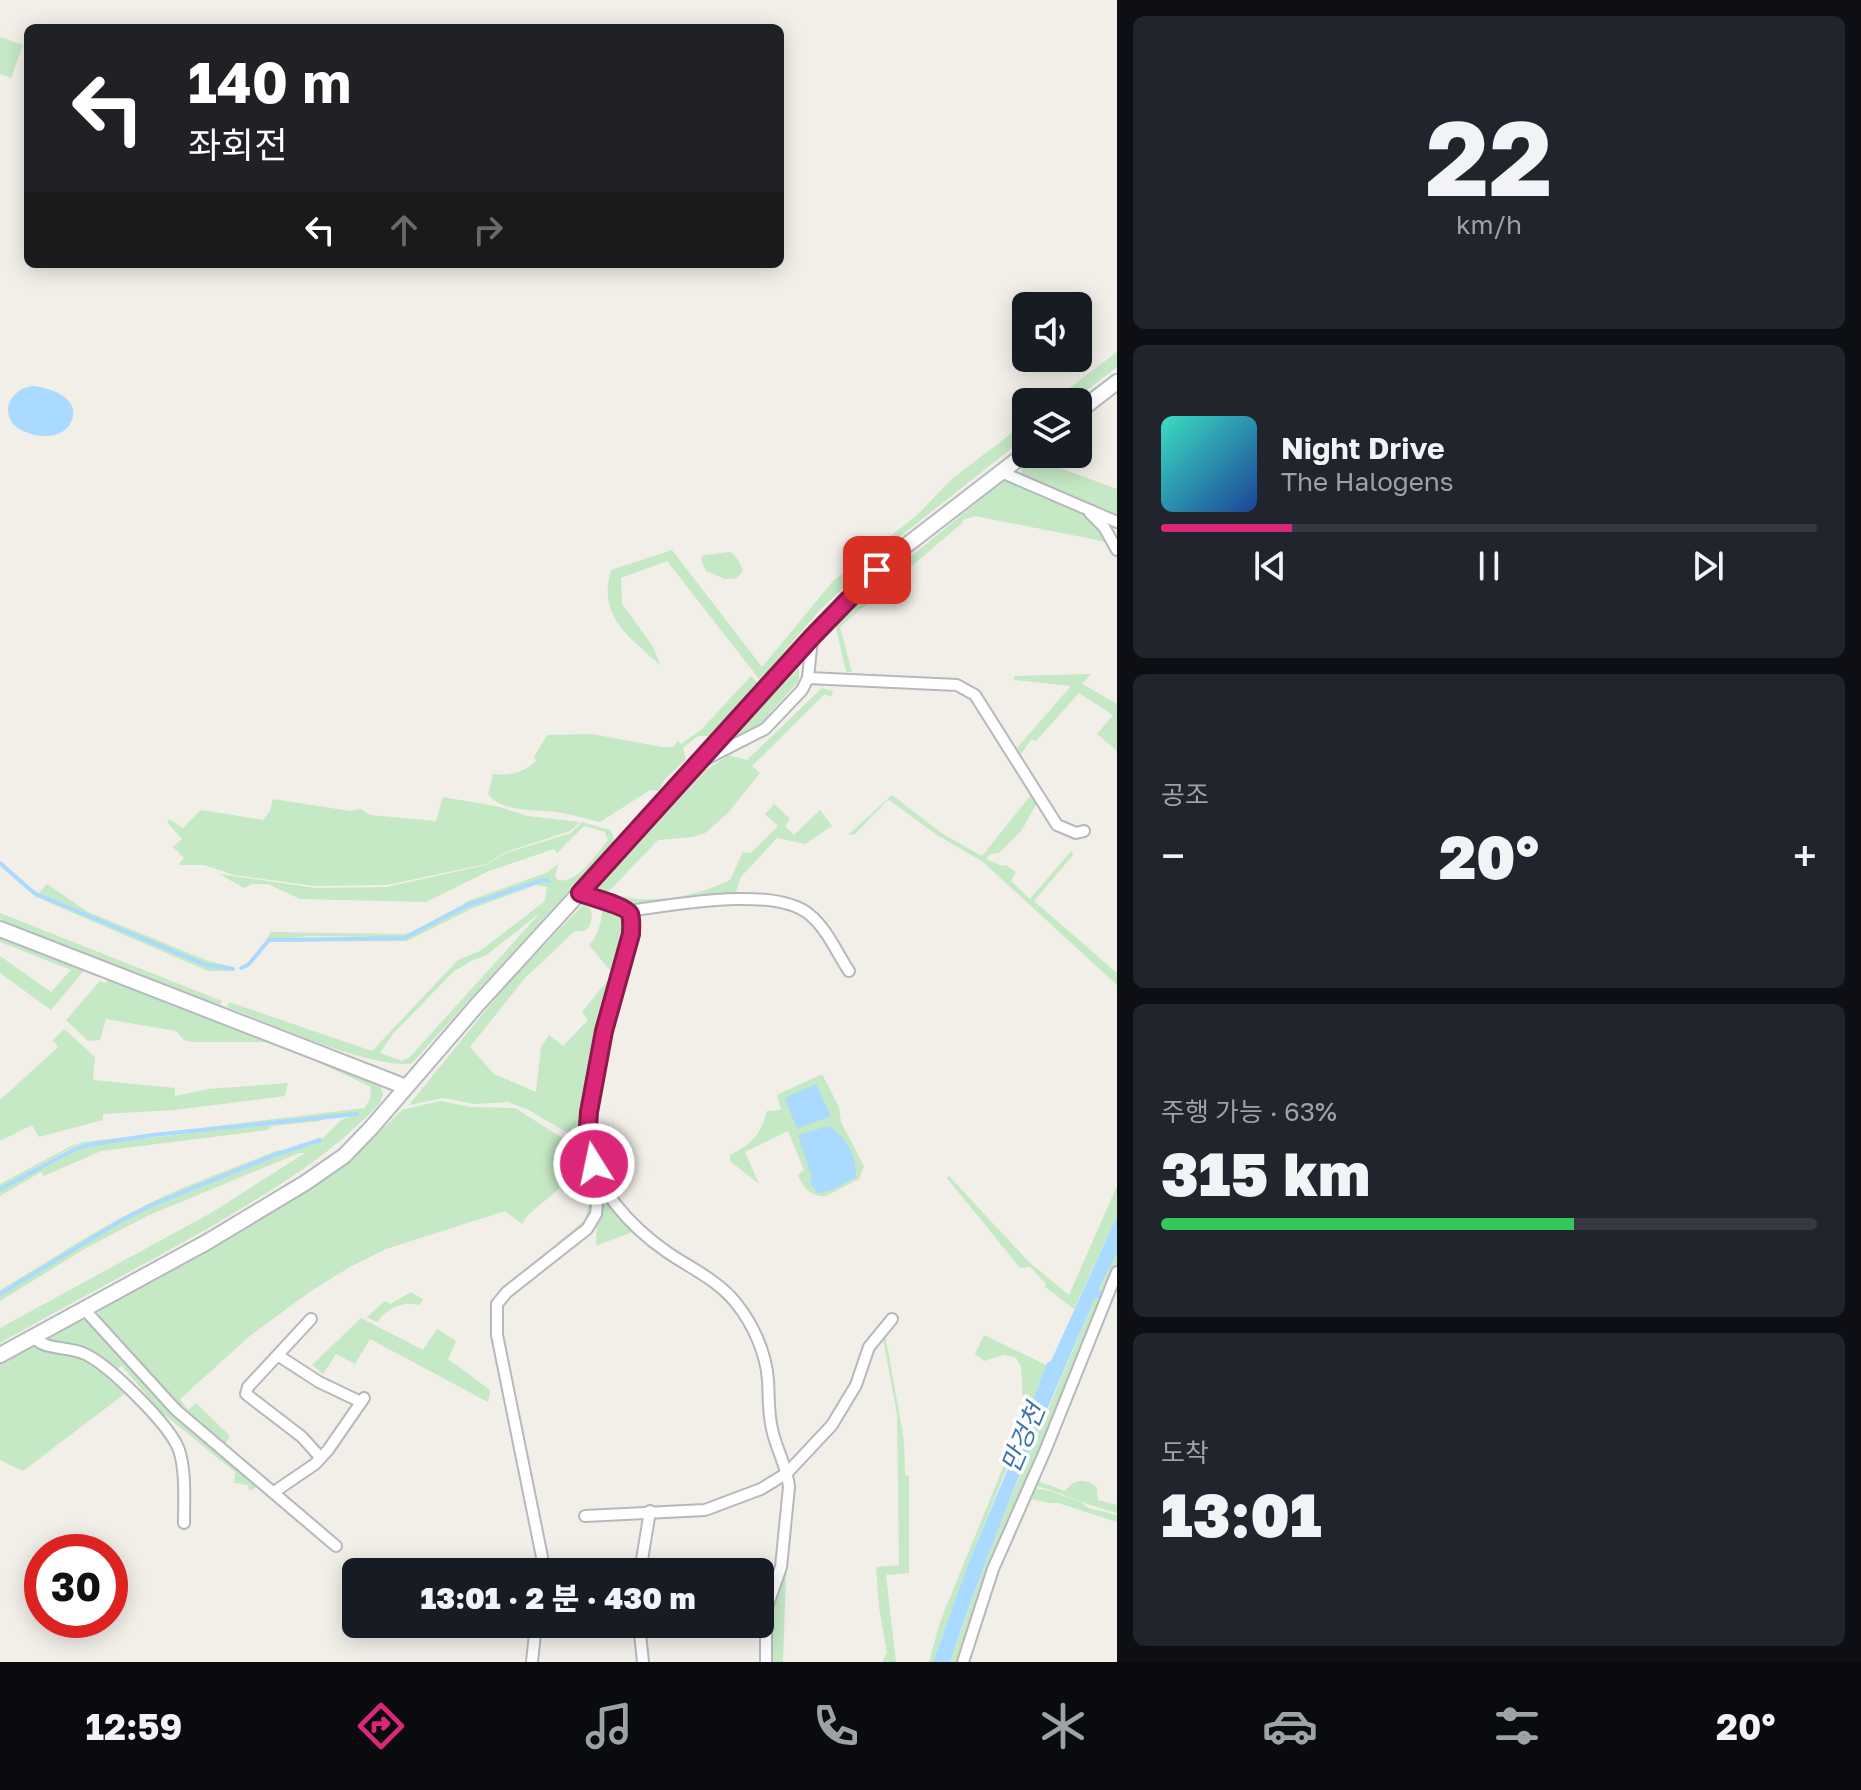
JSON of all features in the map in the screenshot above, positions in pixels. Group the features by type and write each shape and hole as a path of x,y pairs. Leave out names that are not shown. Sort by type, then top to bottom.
{"main road":[{"path":"1092,401 1117,382"},
{"path":"0,1355 207,1242 325,1171 372,1127 695,765 877,570 1012,464"},
{"path":"0,929 406,1087"}],"street":[{"path":"1001,472 1117,522"},
{"path":"1082,507 1104,527 1117,550"},
{"path":"695,765 765,729 802,690 808,678 812,637"},
{"path":"808,678 957,685 968,689 991,717 1057,825 1076,833 1084,831"},
{"path":"580,893 628,911 746,899 785,901 818,922 849,971"},
{"path":"628,911 631,934 604,1031 587,1125 587,1142 606,1191 630,1221 659,1246 725,1291 746,1317 755,1335 766,1367 772,1432 789,1487 781,1567 766,1610 766,1662"},
{"path":"542,1558 500,1352 496,1312 500,1298 587,1229 596,1214 599,1177"},
{"path":"963,1662 993,1569 1045,1451 1117,1272"},
{"path":"84,1309 176,1410 336,1546"},
{"path":"311,1319 248,1387 246,1394 302,1437 320,1457"},
{"path":"585,1516 705,1510 768,1485 787,1473 832,1425 856,1385 869,1347 892,1319"},
{"path":"34,1338 43,1345 86,1354 123,1384 164,1426 174,1439 180,1456 184,1523"},
{"path":"274,1492 297,1478 328,1450 363,1400 319,1382 279,1356"},
{"path":"642,1558 650,1511"},
{"path":"532,1662 535,1638"},
{"path":"640,1638 643,1662"}],"green space":[{"path":"0,37 23,45 11,78 0,74"},
{"path":"1117,352 1117,367 1090,388 1069,388"},
{"path":"1012,433 1012,448 883,550 818,612 760,680 667,561 621,578 622,604 652,645 661,666 628,636 612,614 608,587 611,570 672,550 762,667 833,581 917,515 953,478"},
{"path":"1021,468 1060,468 1117,489 1117,519 1031,481 1022,475"},
{"path":"1007,478 1088,514 1100,525 1107,542 975,516 963,520 840,627 852,672 846,672 835,623 887,576"},
{"path":"731,552 743,571 737,578 725,579 706,571 701,559 704,555"},
{"path":"799,668 796,684 759,725 734,739 734,735"},
{"path":"1091,674 1082,684 1117,704 1117,755 1116,750 1097,734 1113,715 1079,693 1021,754 1017,748 1071,686 1014,680 1014,676"},
{"path":"751,676 758,683 709,736 698,736 683,748 686,759 665,779 659,791 650,790 600,822 562,813 510,807 488,794 493,774 516,773 536,761 534,757 547,735 592,734 662,747 673,747 678,741 681,744 701,730"},
{"path":"822,688 833,691 831,697 825,694 752,766 760,773 728,813 705,833 658,840 608,892 637,899 670,898 702,891 730,880 743,852 751,853 778,826 765,814 774,804 790,819 785,826 794,835 820,810 832,826 805,844 777,838 741,877 735,894 639,906 600,895 600,886 706,770 729,755 747,760"},
{"path":"1034,791 1039,799 1022,830 999,853 990,854 986,859 1006,865 1016,872 1011,881 1030,899 1071,851 1073,855 1034,901 1117,973 1117,985 983,862 937,835 892,802 888,800 855,834 848,835 892,795 943,834 982,856"},
{"path":"443,797 500,807 527,816 580,822 570,831 506,852 486,864 387,885 315,886 234,875 204,865 178,865 184,858 173,847 182,839 167,822 169,819 183,828 201,810 263,820 270,811 273,799 350,811 361,809 370,815 436,821"},
{"path":"582,822 610,830 614,838 412,1063 395,1064 347,1053 227,1007 229,1002 372,1051 458,960 480,951 545,901 547,887 536,885 473,908 407,941 267,942 309,938 404,939 465,907 542,881 549,881 541,879 464,905 465,902 548,872 559,863 555,876 558,880 572,878 586,867 608,840 605,832 584,826 557,853 554,849 489,871 426,902 300,899 268,884 252,884 244,888 219,874 315,888 387,887 486,865 506,853 571,833","holes":["540,913 410,1057 402,1061 380,1053 392,1035 453,972 485,956"]},
{"path":"47,884 88,912 206,960 236,968 205,964 39,893"},
{"path":"37,894 205,966 234,971 208,971 34,896"},
{"path":"584,904 591,910 587,929 575,931 524,979 470,1047 494,1074 536,1092 541,1047 549,1035 563,1046 588,1020 582,1012 613,974 589,945 600,926 602,904 625,913 628,927 601,1026 585,1105 585,1143 527,1109 508,1102 474,1104 444,1098 409,1105 507,984"},
{"path":"0,913 222,1001 220,1005 20,928 0,919"},
{"path":"419,930 404,937 309,936 266,940 271,932 405,934"},
{"path":"0,935 86,968 51,1010 0,973 0,956 51,992 71,970 0,942"},
{"path":"110,978 269,1038 268,1042 192,1042 184,1040 176,1031 106,1019 100,1040 88,1041 66,1020 100,981 105,983"},
{"path":"64,1029 95,1057 93,1080 175,1088 175,1096 209,1089 288,1083 285,1096 174,1110 103,1114 103,1120 39,1137 32,1125 0,1141 0,1100 58,1047 53,1040"},
{"path":"294,1051 379,1083 383,1094 380,1103 322,1155 258,1198 0,1343 0,1328 211,1213 305,1153 147,1216 86,1248 0,1301 0,1290 148,1204 278,1150 280,1152 150,1207 281,1153 321,1140 341,1120 357,1114 86,1143 0,1187 0,1184 73,1145 84,1142 365,1108 371,1087"},
{"path":"822,1074 839,1107 841,1122 864,1166 859,1179 826,1196 812,1193 798,1175 804,1170 788,1131 745,1152 759,1184 730,1161 730,1155 754,1138 762,1127 767,1111 781,1110 777,1095"},
{"path":"440,1101 471,1107 515,1108 589,1155 597,1177 589,1223 559,1248 557,1243 584,1221 590,1202 590,1199 577,1195 574,1182 566,1180 522,1224 505,1211 386,1249 350,1267 251,1335 180,1399 188,1410 196,1403 230,1436 224,1446 183,1413 103,1323 98,1312 315,1187 345,1165 402,1110"},
{"path":"324,1118 272,1126 267,1130 101,1151 44,1176 41,1172 0,1196 0,1189 87,1145"},
{"path":"949,1176 1029,1262 1069,1295 1117,1186 1117,1216 1074,1309 1045,1287 1046,1284 1030,1267 1020,1268 947,1178"},
{"path":"604,1192 624,1218 726,1295 743,1318 740,1320 736,1310 723,1297 632,1232 596,1246 597,1217"},
{"path":"1117,1253 1117,1268 961,1662 950,1662 990,1548 1095,1298 1101,1298 1099,1290"},
{"path":"411,1292 423,1299 420,1305 396,1306 377,1322 367,1317 385,1301 390,1304"},
{"path":"361,1318 423,1350 437,1329 456,1341 448,1359 490,1390 488,1402 370,1339 355,1364 336,1354 323,1374 312,1365"},
{"path":"80,1320 88,1320 132,1368 260,1485 249,1491 248,1485 234,1483 235,1472 161,1412 122,1366 114,1371 45,1340"},
{"path":"984,1335 1048,1366 970,1559 933,1662 929,1662 940,1622 1024,1416 1021,1366 1015,1357 1003,1355 984,1361 975,1354"},
{"path":"883,1339 886,1339 904,1440 905,1475 909,1476 909,1573 886,1575 896,1662 882,1662 887,1653 876,1567 899,1565 897,1414"},
{"path":"36,1345 85,1358 127,1392 23,1471 0,1460 0,1364"},
{"path":"1035,1480 1065,1491 1076,1482 1089,1482 1097,1488 1098,1500 1117,1505 1117,1513 1033,1485"},
{"path":"1034,1488 1117,1515 1117,1522 1058,1503 1027,1498"},
{"path":"786,1573 783,1662 771,1662 774,1597"}],"water":[{"path":"34,386 49,389 70,402 73,416 65,430 42,436 26,432 13,424 9,417 9,404 21,390"},
{"path":"816,1084 831,1116 797,1129 785,1098"},
{"path":"828,1126 840,1135 849,1148 856,1177 832,1190 818,1193 809,1181 812,1177 798,1135"},
{"name":"만겅천","path":"1117,1216 1117,1253 1099,1289 1103,1293 1101,1298 1095,1298 1037,1433 950,1662 933,1662 1047,1363 1051,1361"}],"waterway":[{"path":"0,863 34,893 206,965 233,969"},
{"path":"241,968 248,965 269,940 404,938 465,906 542,880 549,881"},
{"path":"0,1189 87,1145 153,1135 357,1114"},
{"path":"0,1294 154,1204 320,1140"}],"route":[{"path":"594,1164 587,1142 587,1125 604,1031 631,934 631,923 630,915 624,908 580,893 812,637 877,570"}]}
